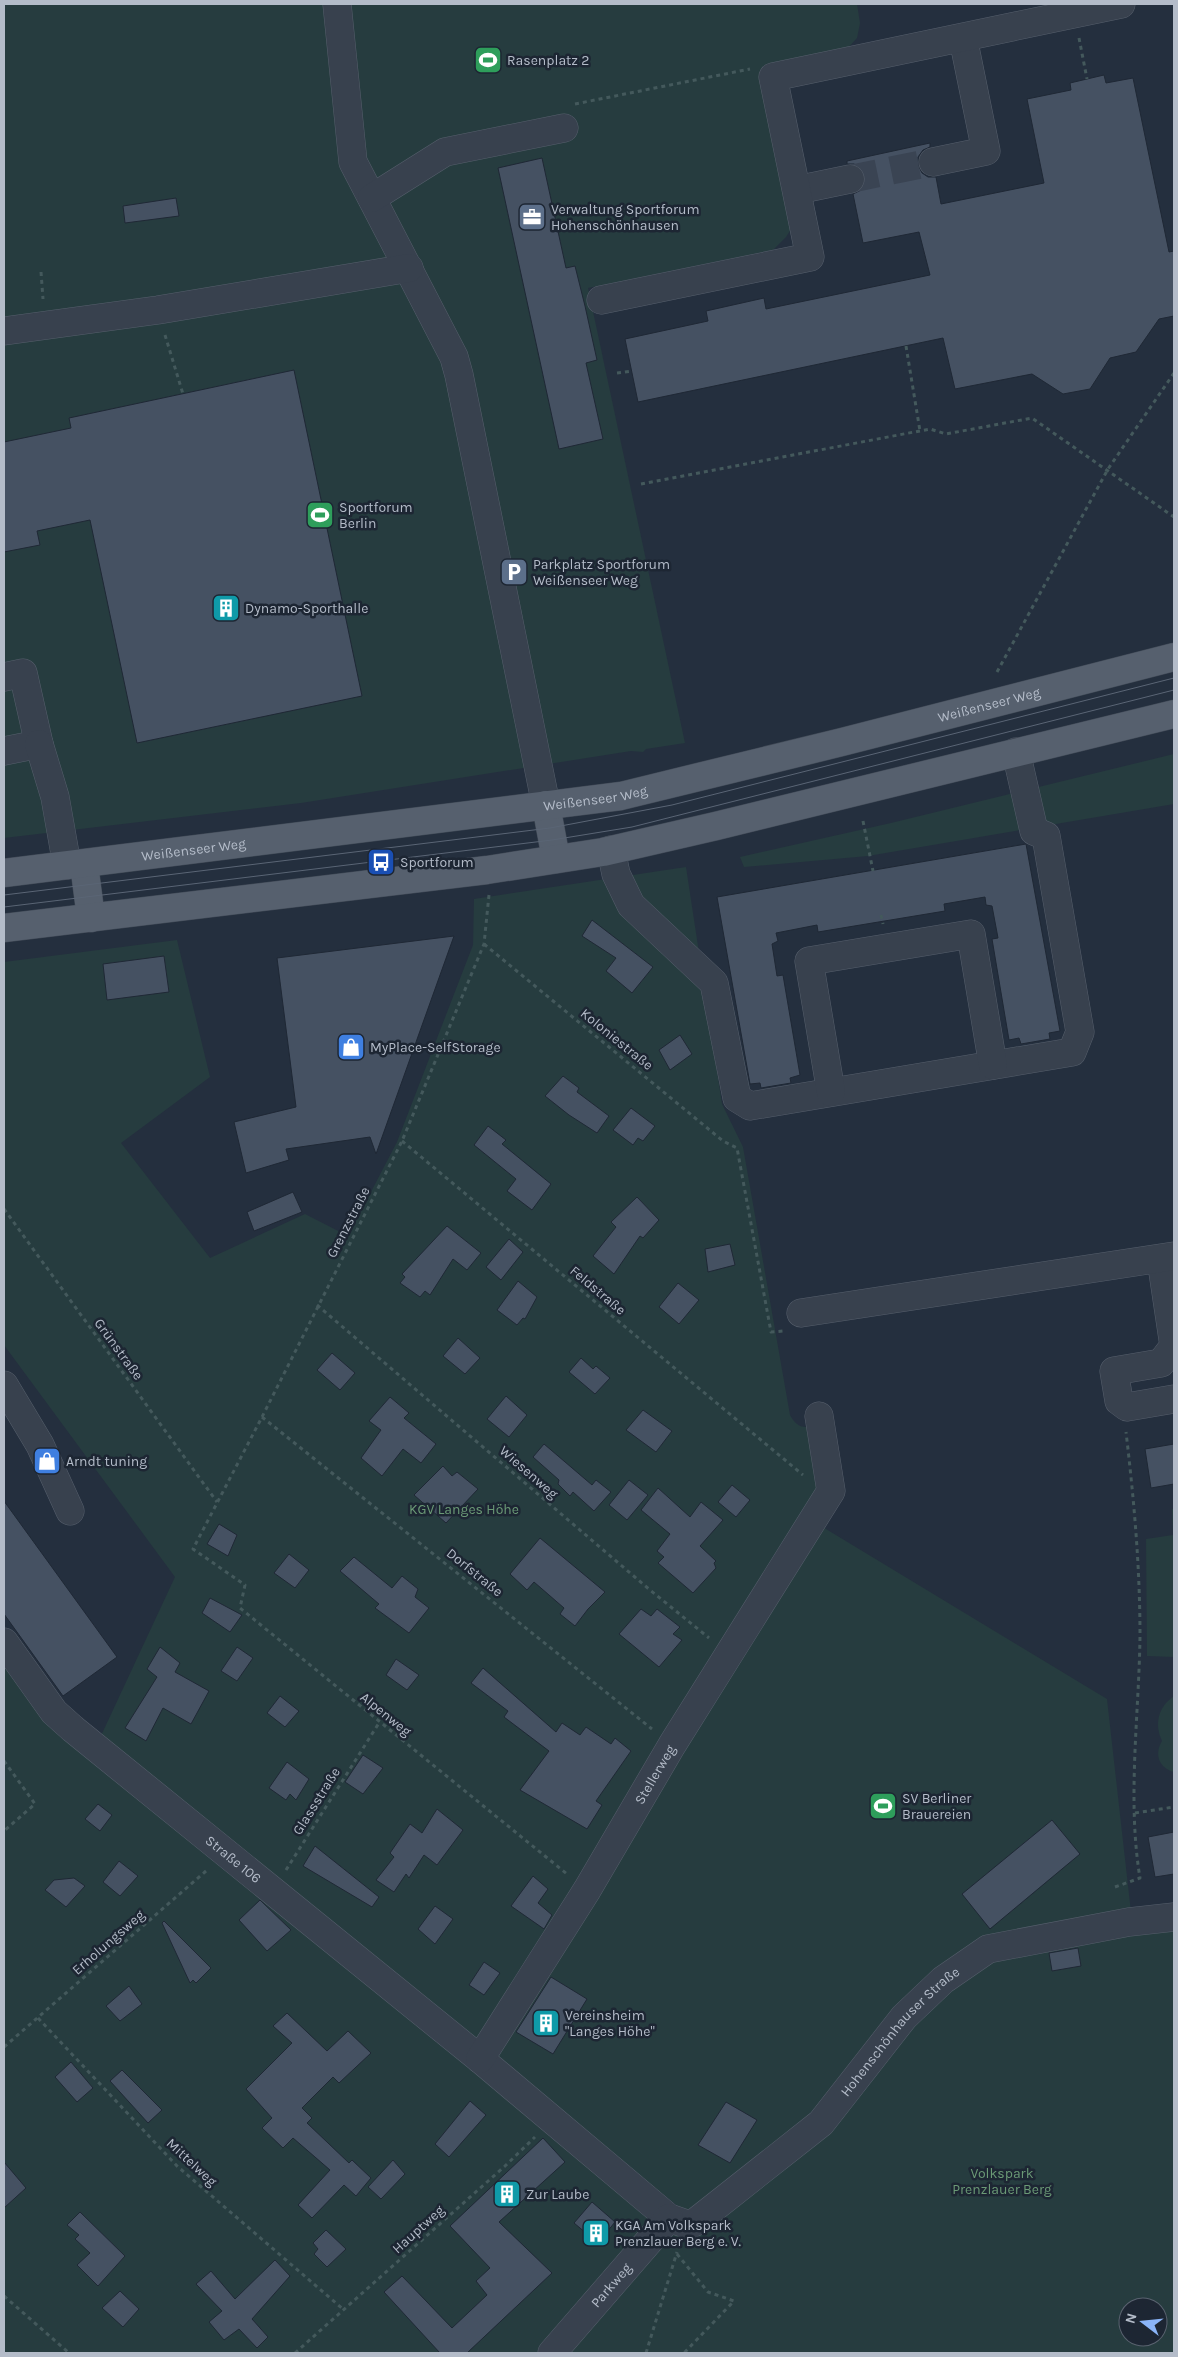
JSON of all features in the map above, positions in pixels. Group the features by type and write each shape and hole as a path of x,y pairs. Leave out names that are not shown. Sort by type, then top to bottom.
{"main road":[{"name":"Weißenseer Weg","path":"4,873 622,796 704,777 1174,656"},
{"path":"4,928 487,870 611,850 1174,714"},
{"path":"546,805 556,859"},
{"path":"76,865 91,918"}],"street":[{"path":"337,4 353,162 454,357 460,375 546,805"},
{"path":"601,300 810,257 773,77 1121,4"},
{"path":"932,162 986,150 962,38"},
{"path":"372,198 445,152 564,128"},
{"path":"797,190 850,179"},
{"path":"4,331 158,310 409,268"},
{"path":"4,677 23,673 39,744 76,865"},
{"path":"4,751 39,744"},
{"path":"611,850 616,874 631,905 714,983 737,1098 750,1106 1072,1052 1080,1032 1046,836 1034,831 1016,752"},
{"path":"831,1092 809,961 971,934 993,1065"},
{"path":"794,1322 1168,1258 1174,1346 1161,1363 1114,1371 1119,1401 1127,1407 1174,1399"},
{"path":"4,1385 40,1445 70,1511"},
{"name":"Stellerweg","path":"480,2059 587,1890 672,1745 831,1491 819,1416"},
{"name":"Straße 106","path":"4,1642 54,1712 272,1892 553,2119 669,2218"},
{"name":"Hohenschönhauser Straße","path":"669,2218 688,2225 697,2222 821,2123 904,2017 943,1980 988,1949 1129,1922 1174,1917"},
{"name":"Parkweg","path":"552,2353 669,2218"}],"path":[{"path":"1074,15 1087,79"},
{"path":"564,128 572,105 756,68 773,77"},
{"path":"158,310 183,394"},
{"path":"906,346 920,431"},
{"path":"617,373 632,371"},
{"path":"997,672 1108,469 1174,373"},
{"path":"641,484 930,429 946,434 1032,418 1108,469 1174,517"},
{"path":"863,821 873,871"},
{"name":"Grenzstraße","path":"193,1549 402,1141 484,944 490,892"},
{"name":"Koloniestraße","path":"484,944 723,1141 737,1148 771,1332 794,1322"},
{"name":"Feldstraße","path":"402,1141 780,1456"},
{"name":"Grünstraße","path":"4,1209 217,1502"},
{"name":"Wiesenweg","path":"317,1305 650,1590 729,1654"},
{"path":"1115,1887 1140,1878 1134,1842 1140,1635 1137,1524 1125,1416 1127,1407"},
{"name":"Dorfstraße","path":"262,1417 672,1745"},
{"name":"Alpenweg","path":"193,1549 245,1585 240,1608 379,1723 587,1890"},
{"name":"Glassstraße","path":"272,1892 379,1723"},
{"path":"4,1761 35,1804 4,1831"},
{"path":"1135,1813 1174,1807"},
{"name":"Erholungsweg","path":"4,2047 226,1854"},
{"name":"Mittelweg","path":"38,2018 177,2166 344,2310"},
{"name":"Hauptweg","path":"295,2353 505,2166 553,2119"},
{"path":"646,2353 677,2254 675,2235 669,2218"},
{"path":"677,2254 708,2292 734,2301 684,2353"},
{"path":"4,2296 69,2353"}],"green space":[{"name":"Sportforum Berlin","path":"4,4 857,4 860,23 857,38 846,50 765,68 793,226 786,237 773,250 588,288 685,743 646,749 643,752 631,751 301,803 4,838"},
{"path":"1174,754 1174,804 868,856 744,867 740,857 891,823"},
{"name":"KGV Langes Höhe","path":"686,867 722,1104 743,1147 790,1415 797,1424 802,1427 808,1427 824,1490 486,2036 472,2042 99,1740 175,1577 4,1345 4,962 177,940 210,1077 121,1143 210,1258 305,1214 348,1236 397,1142 473,945 474,899"},
{"path":"1172,1509 1174,1509 1174,1657 1147,1656 1146,1539 1173,1535"},
{"name":"Volkspark Prenzlauer Berg","path":"821,1526 1107,1699 1131,1912 1069,1919 1064,1926 1056,1928 1042,1926 981,1941 924,1981 902,2004 815,2117 690,2215 703,2227 826,2129 904,2026 949,1985 984,1961 997,1955 1075,1941 1174,1928 1174,2353 4,2353 4,1658 53,1727 92,1754 665,2226 679,2207 551,2105 495,2053"},
{"path":"1174,1696 1174,1772 1165,1767 1159,1760 1158,1751 1162,1741 1158,1722 1164,1705"}],"building":[{"path":"1104,75 1106,83 1133,78 1169,252 1174,251 1174,316 1159,319 1136,352 1110,358 1090,389 1063,394 1032,374 955,389 943,338 638,402 625,339 708,321 706,311 764,298 766,309 930,275 919,232 863,243 853,194 861,190 865,184 865,176 861,168 854,164 847,164 847,161 930,143 930,147 923,150 918,157 918,165 922,173 928,177 936,177 941,204 1044,183 1027,99 1071,90 1070,83"},
{"path":"542,158 566,268 575,266 597,360 586,363 603,439 559,449 498,168"},
{"path":"176,198 179,216 125,223 123,206"},
{"name":"Dynamo-Sporthalle","path":"294,370 362,696 137,743 90,520 37,531 40,545 4,552 4,442 71,428 69,418"},
{"path":"1026,844 1060,1031 1049,1033 1050,1039 1021,1044 1019,1038 1009,1040 992,939 998,938 992,906 986,905 985,897 944,904 945,911 818,932 817,925 776,933 778,941 772,944 777,976 783,975 800,1075 790,1078 791,1083 761,1088 760,1083 750,1084 717,897"},
{"path":"592,920 653,967 632,993 606,971 616,958 582,936"},
{"name":"MyPlace-SelfStorage","path":"454,936 376,1154 370,1137 286,1149 289,1160 246,1173 234,1122 296,1107 277,958"},
{"path":"164,956 169,992 107,1000 103,964"},
{"path":"680,1035 692,1054 670,1070 659,1050"},
{"path":"563,1076 579,1088 577,1092 609,1116 597,1133 569,1115 545,1096"},
{"path":"631,1108 655,1126 643,1141 638,1138 633,1145 613,1130"},
{"path":"488,1126 506,1140 502,1144 551,1184 532,1210 507,1191 516,1179 474,1145"},
{"path":"293,1192 302,1212 254,1231 247,1212"},
{"path":"637,1197 659,1220 643,1238 640,1236 614,1274 593,1256 616,1227 611,1222"},
{"path":"447,1226 481,1253 467,1270 453,1259 430,1295 425,1291 420,1297 400,1283 405,1277 402,1274"},
{"path":"509,1239 523,1252 501,1280 486,1267"},
{"path":"730,1244 735,1265 708,1272 705,1249"},
{"path":"518,1281 537,1297 525,1319 523,1318 517,1325 497,1310"},
{"path":"678,1283 699,1300 679,1324 659,1307"},
{"path":"458,1338 480,1358 465,1374 443,1356"},
{"path":"332,1353 355,1373 340,1390 317,1370"},
{"path":"581,1358 593,1369 596,1366 610,1378 595,1394 569,1372"},
{"path":"506,1396 527,1415 509,1437 487,1419"},
{"path":"390,1397 409,1413 404,1418 436,1444 421,1463 403,1449 382,1476 361,1458 381,1430 369,1421"},
{"path":"643,1410 672,1431 656,1452 626,1430"},
{"path":"544,1444 592,1485 596,1480 611,1492 594,1511 573,1492 570,1496 558,1484 559,1480 533,1457"},
{"path":"1174,1444 1174,1484 1151,1488 1145,1449"},
{"path":"443,1466 452,1476 457,1472 478,1489 446,1523 414,1495"},
{"path":"629,1480 648,1495 627,1520 609,1505"},
{"path":"732,1485 750,1500 736,1517 718,1502"},
{"path":"658,1488 690,1517 701,1502 723,1520 700,1546 716,1561 714,1563 716,1568 693,1593 658,1563 664,1557 657,1551 670,1534 641,1510"},
{"path":"4,1501 117,1657 63,1696 4,1614"},
{"path":"219,1524 237,1535 228,1556 207,1544"},
{"path":"540,1538 605,1592 575,1626 560,1614 564,1608 534,1582 527,1590 510,1574"},
{"path":"289,1554 309,1570 295,1588 274,1573"},
{"path":"354,1557 392,1588 402,1576 418,1589 415,1597 429,1608 409,1633 375,1608 379,1604 340,1571"},
{"path":"210,1598 242,1615 230,1632 202,1613"},
{"path":"641,1609 651,1616 657,1609 680,1627 673,1634 682,1640 659,1667 619,1634"},
{"path":"160,1647 180,1663 175,1672 209,1691 191,1724 163,1708 146,1741 125,1728 157,1677 147,1669"},
{"path":"237,1647 253,1658 237,1681 221,1671"},
{"path":"396,1659 419,1675 407,1690 386,1675"},
{"path":"483,1668 556,1732 562,1723 580,1735 586,1727 611,1744 615,1738 631,1751 596,1801 602,1805 587,1829 520,1790 549,1751 504,1717 508,1711 471,1683"},
{"path":"280,1696 299,1711 285,1727 267,1713"},
{"path":"363,1755 383,1768 363,1794 345,1782"},
{"path":"287,1762 309,1779 296,1800 290,1794 286,1800 269,1788"},
{"path":"98,1804 112,1815 100,1831 85,1819"},
{"path":"437,1809 463,1830 437,1865 424,1855 409,1878 406,1874 394,1892 376,1880 394,1857 390,1853 410,1824 422,1833"},
{"path":"1052,1820 1080,1854 990,1929 962,1894"},
{"path":"1174,1832 1174,1874 1155,1877 1148,1837"},
{"path":"315,1846 379,1897 372,1907 303,1866"},
{"path":"119,1861 138,1876 120,1896 103,1882"},
{"path":"533,1876 548,1889 538,1903 552,1915 544,1929 511,1906"},
{"path":"74,1878 85,1886 66,1907 45,1890 54,1880"},
{"path":"260,1900 291,1930 267,1951 239,1920"},
{"path":"435,1906 453,1919 435,1944 418,1929"},
{"path":"164,1921 211,1968 196,1983 193,1980 190,1983 162,1923"},
{"path":"1078,1948 1081,1966 1052,1971 1049,1953"},
{"path":"484,1962 500,1973 484,1995 469,1985"},
{"name":"Vereinsheim \"Langes Höhe\"","path":"551,1977 587,1999 553,2054 516,2032"},
{"path":"129,1986 142,2004 120,2021 106,2006"},
{"path":"287,2013 327,2051 348,2031 371,2053 339,2083 333,2077 302,2108 312,2118 307,2123 349,2163 352,2160 371,2178 356,2196 344,2185 312,2218 298,2205 330,2170 293,2138 283,2148 262,2128 272,2118 246,2089 292,2043 273,2026"},
{"path":"71,2062 93,2088 77,2102 55,2077"},
{"path":"122,2070 162,2110 148,2123 110,2081"},
{"path":"470,2101 486,2115 449,2157 435,2144"},
{"path":"726,2102 757,2120 730,2163 698,2145"},
{"path":"543,2138 565,2162 499,2222 552,2273 467,2353 440,2353 384,2292 402,2276 452,2328 487,2295 476,2281 490,2268 450,2226"},
{"path":"393,2160 405,2174 381,2199 368,2187"},
{"path":"4,2162 26,2188 4,2208"},
{"name":"KGA Am Volkspark Prenzlauer Berg e. V.","path":"592,2202 615,2222 598,2243 574,2223"},
{"path":"80,2212 125,2256 98,2286 77,2265 90,2253 75,2239 79,2235 67,2225"},
{"path":"326,2230 346,2249 327,2267 314,2254 318,2249 313,2243"},
{"path":"275,2260 290,2276 252,2319 268,2337 257,2348 239,2329 224,2340 209,2322 222,2311 196,2284 211,2271 235,2299"},
{"path":"120,2291 139,2309 123,2327 102,2308"}],"tunnel":[{"path":"850,179 933,162"}],"tram line":[{"path":"4,895 550,828 672,805 1174,678"},
{"path":"4,907 552,840 632,827 1174,690"}],"place":[{"name":"Rasenplatz 2","path":"488,60"},
{"name":"Verwaltung Sportforum Hohenschönhausen","path":"532,217"},
{"name":"Sportforum Berlin","path":"320,515"},
{"name":"Parkplatz Sportforum Weißenseer Weg","path":"514,572"},
{"name":"Dynamo-Sporthalle","path":"226,608"},
{"name":"Sportforum","path":"381,862"},
{"name":"MyPlace-SelfStorage","path":"351,1047"},
{"name":"Arndt tuning","path":"47,1461"},
{"name":"SV Berliner Brauereien","path":"883,1806"},
{"name":"Vereinsheim \"Langes Höhe\"","path":"546,2023"},
{"name":"Zur Laube","path":"507,2194"},
{"name":"KGA Am Volkspark Prenzlauer Berg e. V.","path":"596,2233"}]}
